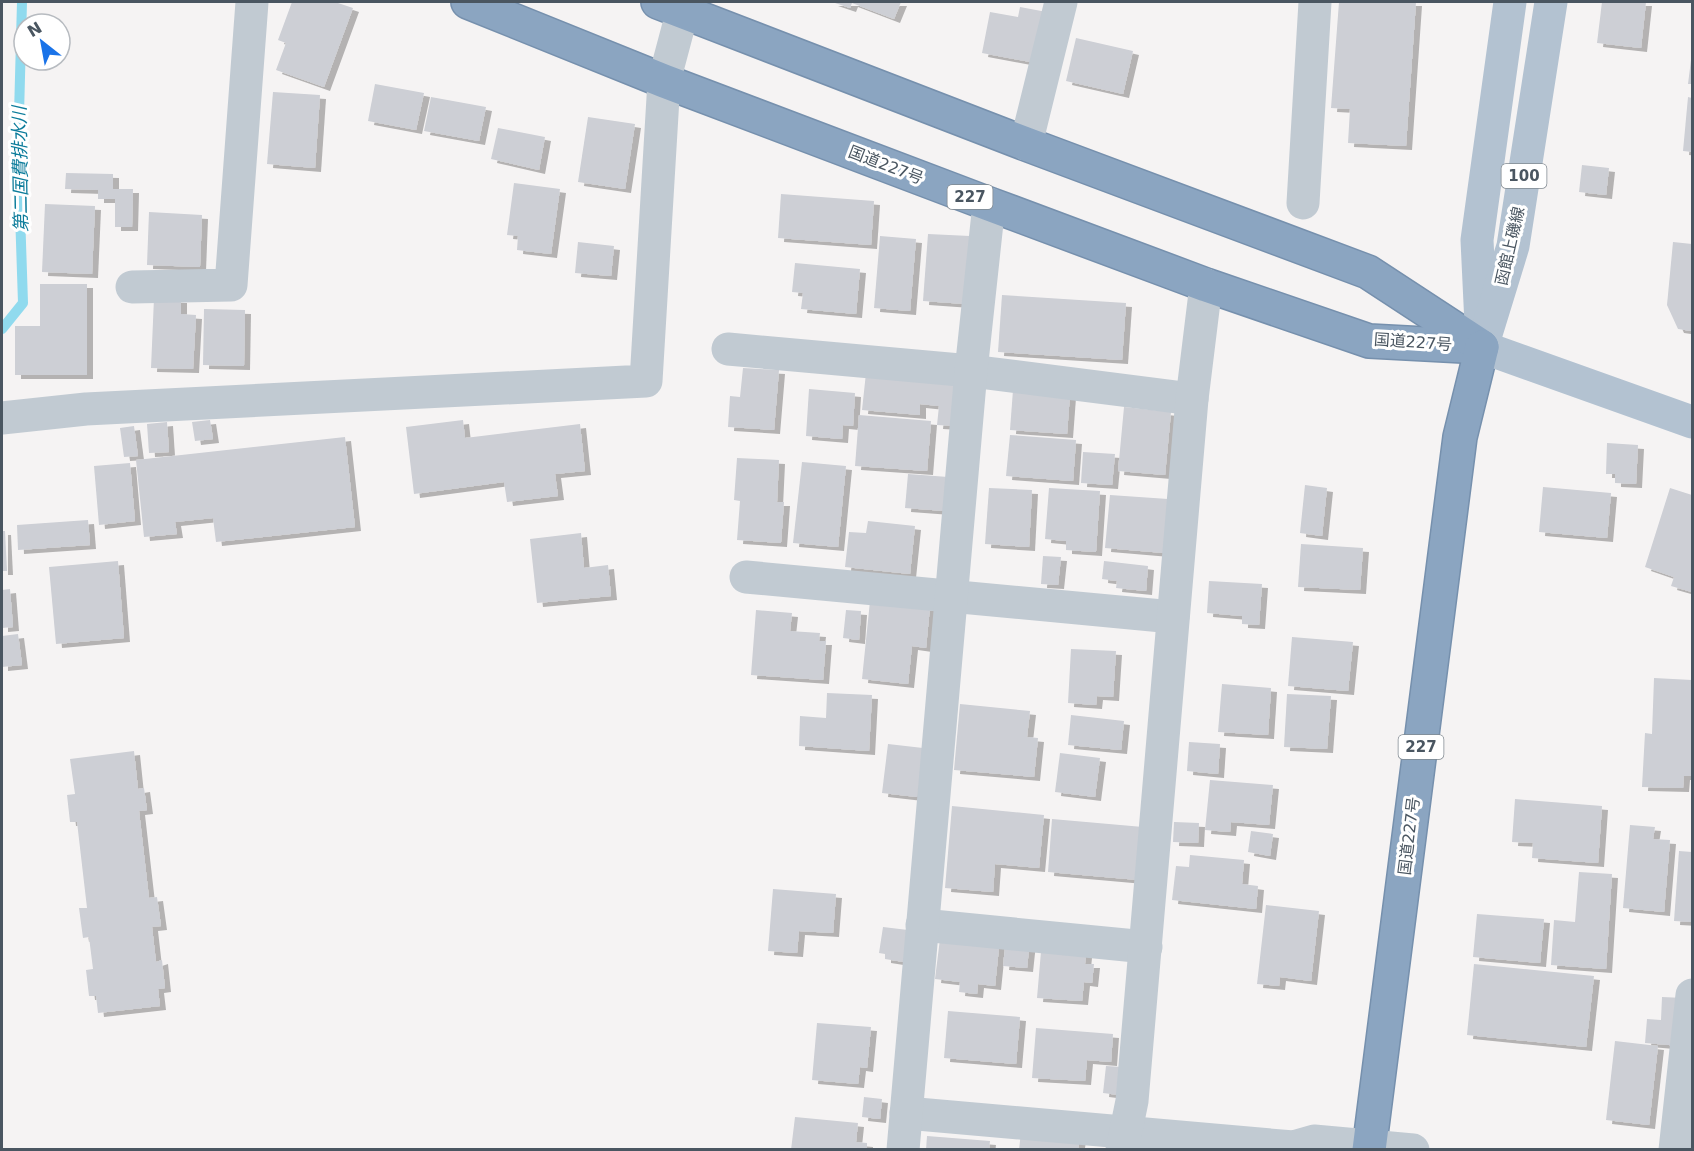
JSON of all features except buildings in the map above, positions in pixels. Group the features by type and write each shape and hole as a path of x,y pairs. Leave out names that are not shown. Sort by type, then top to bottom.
{"highway":[{"name":"国道227号","path":"468,2 664,81 990,204 1206,285 1369,341 1482,347"},
{"name":"国道227号","path":"675,5 1026,144 1368,272 1482,347"},
{"name":"国道227号","path":"1370,1148 1460,437 1482,347"}],"main road":[{"name":"函館上磯線","path":"1482,347 1477,240 1510,2"},
{"name":"函館上磯線","path":"1482,347 1513,246 1551,2"},
{"path":"1482,347 1692,422"}],"street":[{"path":"132,287 231,285 252,2"},
{"path":"1026,144 1060,2"},
{"path":"1303,203 1315,2"},
{"path":"2,417 86,409 646,381 664,81 675,5"},
{"path":"903,1149 950,595 971,371 990,204"},
{"path":"1124,1141 1132,1101 1192,399 1206,285"},
{"path":"728,349 971,371 1192,399"},
{"path":"746,577 1173,616"},
{"path":"922,925 1146,947"},
{"path":"1675,1149 1692,995"},
{"path":"906,1113 1124,1141 1293,1148 1314,1141 1370,1148 1413,1149"}],"waterway":[{"name":"第二国費排水川","path":"2,329 23,303 18,152 22,2"}]}
